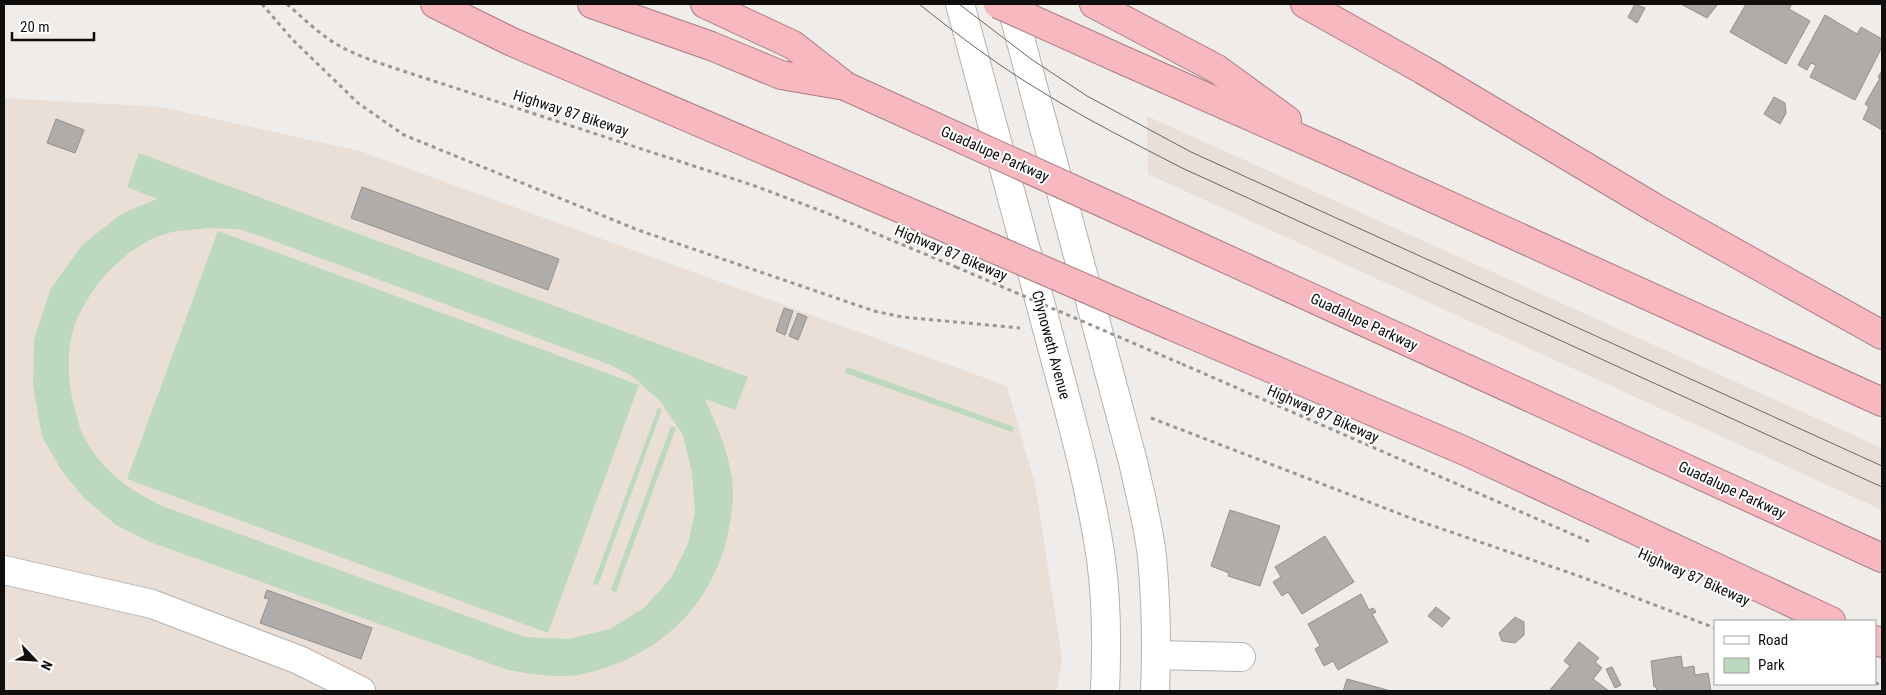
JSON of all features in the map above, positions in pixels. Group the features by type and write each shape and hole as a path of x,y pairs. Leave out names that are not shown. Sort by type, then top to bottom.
{"highway":[{"path":"435,4 510,41 1465,451 1828,620"},
{"path":"592,4 711,46 782,75 845,86"},
{"path":"705,4 794,45 845,86"},
{"path":"998,4 1331,152 1882,402"},
{"path":"1305,4 1423,70 1655,208 1882,335"},
{"path":"1105,9 1217,69 1331,152"},
{"name":"Guadalupe Parkway","path":"845,86 1882,558"}],"street":[{"name":"Chynoweth Avenue","path":"960,4 1048,332 1094,520 1101,562 1105,608 1107,654 1105,691"},
{"path":"1012,4 1118,404 1144,510 1152,554 1156,604 1157,655 1155,691"},
{"path":"4,570 152,604 298,660 360,691"},
{"path":"1157,655 1241,657"}],"path":[{"path":"262,4 292,39 358,103 404,135 638,230 874,311 902,317 1048,332"},
{"name":"Highway 87 Bikeway","path":"287,4 314,29 337,45 356,54 755,186 824,212 1182,364 1597,545"},
{"path":"1118,404 1296,475 1413,519 1579,576 1714,628"}],"shaded area":[{"path":"4,98 161,107 360,151 1007,386 1035,483 1062,658 1057,691 4,691"},
{"path":"1147,116 1882,448 1882,510 1148,174"}],"green space":[{"path":"139,153 748,377 735,410 705,399 727,457 732,478 733,501 727,538 719,564 707,588 693,609 655,643 609,667 574,675 555,676 526,673 508,670 150,542 116,525 84,498 61,470 42,436 33,386 34,340 51,288 82,245 121,214 157,199 127,187","holes":["206,228 238,229 608,364 632,376 660,401 683,435 692,473 695,511 688,544 671,578 645,607 610,629 568,639 525,637 162,506 138,493 117,478 99,460 84,437 74,404 69,380 69,355 73,330 77,319 84,305 103,278 126,255 139,246 173,232"]},
{"path":"218,231 639,385 548,633 127,479"},
{"path":"847,367 1014,427 1012,432 845,373"},
{"path":"658,408 662,409 598,585 593,584"},
{"path":"671,426 676,428 616,592 611,590"}],"building":[{"path":"1635,4 1645,8 1637,23 1628,17"},
{"path":"1681,4 1718,4 1707,18"},
{"path":"1746,4 1792,4 1789,9 1810,21 1786,64 1730,32"},
{"path":"1825,15 1857,34 1861,27 1882,39 1882,47 1855,100 1810,77 1816,65 1811,63 1807,70 1798,65"},
{"path":"1882,70 1882,130 1863,119 1869,107 1865,104 1880,78 1878,77"},
{"path":"1774,97 1785,103 1786,113 1780,124 1764,114"},
{"path":"56,119 84,130 75,153 47,143"},
{"path":"362,187 559,259 548,290 351,218"},
{"path":"784,308 793,311 785,335 776,331"},
{"path":"798,313 807,317 798,340 789,336"},
{"path":"1230,510 1280,526 1260,586 1228,576 1229,573 1211,566"},
{"path":"1325,536 1354,582 1302,614 1288,592 1282,596 1273,582 1281,577 1275,567"},
{"path":"267,590 372,628 361,659 260,623 269,599 264,598"},
{"path":"1361,594 1369,610 1373,608 1376,612 1372,614 1388,642 1338,670 1333,661 1324,666 1315,649 1320,646 1308,624"},
{"path":"1436,607 1450,618 1442,627 1428,616"},
{"path":"1515,617 1524,622 1524,635 1515,643 1502,641 1499,633"},
{"path":"1579,642 1599,658 1595,662 1602,668 1593,679 1609,691 1549,691 1570,666 1564,661"},
{"path":"1681,656 1683,668 1694,666 1695,675 1708,673 1711,691 1657,691 1656,687 1654,687 1651,661"},
{"path":"1612,667 1621,685 1615,688 1606,669"},
{"path":"1347,679 1391,691 1343,691"}],"tram line":[{"path":"919,4 980,51 1028,83 1095,123 1182,168 1882,487"},
{"path":"959,4 1031,59 1087,96 1191,152 1882,466"}]}
